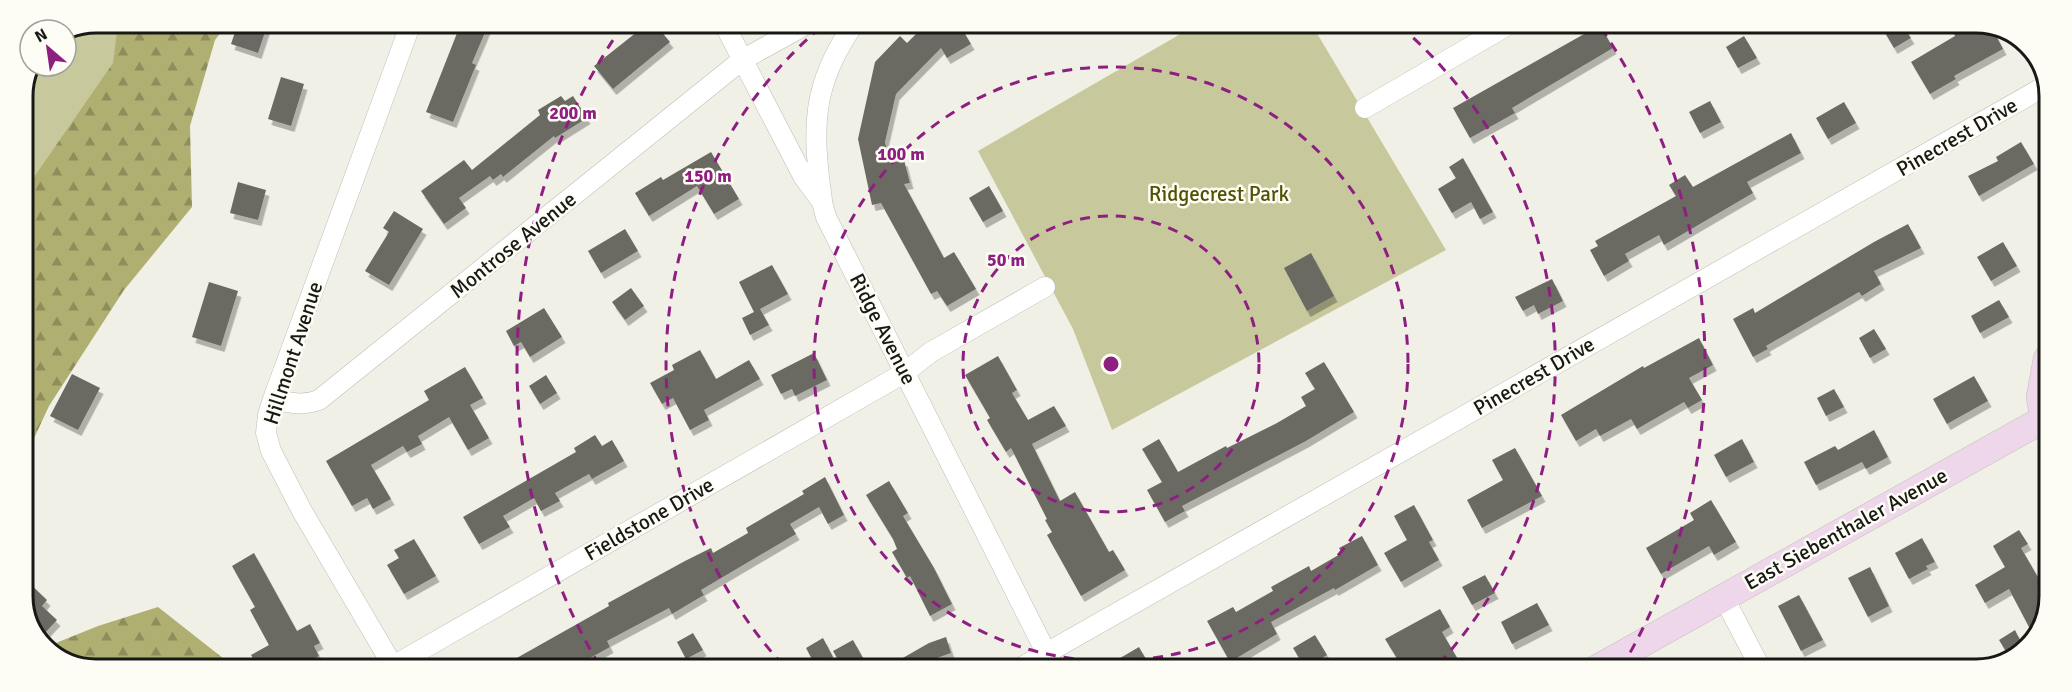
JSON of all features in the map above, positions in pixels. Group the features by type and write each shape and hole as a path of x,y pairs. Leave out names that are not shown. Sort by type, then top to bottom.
{"main road":[{"name":"East Siebenthaler Avenue","path":"1613,659 1723,596 2039,428"}],"street":[{"name":"Hillmont Avenue","path":"389,659 302,511 271,451 266,433 273,399 407,33"},
{"name":"Ridge Avenue","path":"728,33 803,176 822,202 826,217 1049,659"},
{"path":"742,60 791,33"},
{"path":"822,202 815,125 820,95 830,65 849,33"},
{"path":"1365,108 1495,33"},
{"name":"Montrose Avenue","path":"273,399 301,404 319,400 742,60"},
{"name":"Pinecrest Drive","path":"1052,659 2039,90"},
{"name":"Fieldstone Drive","path":"405,659 904,372 931,351 1045,287"},
{"path":"1723,596 1756,659"}],"green space":[{"path":"117,33 113,63 33,179 36,78 78,78 78,36"},
{"path":"220,33 215,40 190,126 192,207 124,290 49,406 33,440 33,96 36,78 78,78 78,36 83,34"},
{"name":"Ridgecrest Park","path":"1182,33 1317,33 1446,250 1112,430 1073,329 978,151"},
{"path":"158,607 224,659 96,659 68,653 55,643 98,626"}],"building":[{"path":"235,33 265,33 258,53 231,44"},
{"path":"457,33 485,33 472,63 476,65 453,122 426,112"},
{"path":"636,33 662,33 670,42 613,89 594,66"},
{"path":"917,33 964,33 971,44 947,58 941,48 896,94 885,142 890,163 904,160 910,183 904,184 944,258 954,252 976,289 947,306 937,291 931,294 881,203 872,205 858,139 875,62 900,36 907,43"},
{"path":"1586,33 1605,33 1613,48 1512,108 1515,113 1470,138 1453,108"},
{"path":"1885,33 1908,33 1911,38 1894,48"},
{"path":"1954,33 1993,35 1996,36 2003,49 1954,76 1956,79 1930,94 1911,62 1955,36"},
{"path":"1744,36 1757,58 1738,68 1726,47"},
{"path":"281,77 304,84 291,126 268,119"},
{"path":"561,96 565,101 573,96 587,118 555,138 554,136 503,177 501,174 493,180 490,176 459,198 466,208 444,224 421,191 464,160 472,170 540,115 538,110"},
{"path":"1710,101 1721,122 1700,133 1689,112"},
{"path":"1844,102 1856,123 1828,139 1816,118"},
{"path":"1791,133 1801,153 1747,182 1753,193 1664,245 1659,235 1625,254 1629,261 1604,276 1590,250 1598,246 1595,241 1676,196 1669,185 1685,175 1693,187"},
{"path":"2021,142 2034,164 1979,196 1968,176 1998,161 1996,157"},
{"path":"711,152 739,199 714,214 697,186 649,216 635,193 661,177 663,180"},
{"path":"1463,158 1493,212 1480,219 1471,202 1452,213 1438,189 1456,178 1449,167"},
{"path":"238,182 266,190 258,220 230,213"},
{"path":"989,186 1003,211 983,222 969,198"},
{"path":"394,211 423,229 389,285 365,271 389,232 383,228"},
{"path":"1908,224 1921,248 1874,271 1881,284 1862,296 1859,292 1766,346 1768,349 1753,357 1733,319 1753,308 1755,313"},
{"path":"625,229 638,251 601,273 588,251"},
{"path":"2003,242 2017,266 1991,281 1977,257"},
{"path":"1311,253 1334,296 1307,311 1284,268"},
{"path":"772,265 788,294 760,309 769,325 750,335 742,318 754,312 739,282"},
{"path":"1552,279 1563,301 1538,314 1534,305 1523,311 1515,297"},
{"path":"209,282 238,291 221,346 192,337"},
{"path":"631,288 644,306 625,320 612,302"},
{"path":"1999,300 2009,317 1980,333 1971,316"},
{"path":"544,308 562,337 530,357 521,342 514,346 506,331"},
{"path":"1874,329 1886,349 1870,358 1859,338"},
{"path":"1699,338 1713,365 1689,378 1702,400 1688,408 1684,402 1637,429 1631,419 1600,436 1596,429 1576,441 1561,415 1643,366 1644,368"},
{"path":"700,350 716,379 749,360 760,379 704,410 709,420 690,430 673,398 662,404 650,383 674,370 672,365"},
{"path":"814,353 827,380 795,396 792,389 781,394 771,375"},
{"path":"998,356 1017,390 1012,393 1028,420 1054,406 1066,426 1032,444 1060,501 1075,492 1109,552 1113,550 1125,570 1081,596 1047,535 1052,532 1045,520 1047,519 1011,448 1006,452 987,420 990,418 965,375"},
{"path":"1324,362 1354,412 1306,441 1182,506 1185,511 1165,522 1147,490 1162,482 1142,449 1159,439 1178,472 1226,446 1227,448 1277,423 1306,406 1301,397 1315,389 1305,373"},
{"path":"465,367 483,398 470,405 489,438 468,450 449,417 418,436 422,444 407,452 403,446 371,465 391,499 373,509 367,498 352,506 326,461 429,400 424,391"},
{"path":"72,374 100,388 78,430 50,416"},
{"path":"546,375 557,393 540,404 529,386"},
{"path":"1974,376 1988,401 1947,424 1933,399"},
{"path":"1834,389 1844,407 1826,416 1817,398"},
{"path":"1874,430 1888,457 1866,469 1862,462 1816,485 1804,462 1835,446 1838,450"},
{"path":"595,435 602,446 612,440 624,461 592,479 589,474 555,493 560,501 541,511 534,498 503,516 510,527 479,544 463,517 576,452 574,448"},
{"path":"1742,439 1754,462 1726,477 1714,455"},
{"path":"1515,448 1542,496 1482,528 1467,500 1503,480 1492,460"},
{"path":"825,477 844,515 828,524 819,507 790,524 796,534 701,590 704,595 672,614 669,608 607,641 610,647 588,659 515,659 609,606 608,603 685,561 711,548 713,553 748,533 746,528 804,494 802,491"},
{"path":"889,481 908,513 903,516 952,604 930,616 910,576 907,578 892,552 897,549 893,539 866,495"},
{"path":"1711,500 1736,542 1714,555 1709,546 1661,574 1646,548 1694,520 1690,513"},
{"path":"1414,505 1433,540 1429,542 1439,560 1401,582 1384,553 1407,540 1394,516"},
{"path":"2019,530 2028,544 2021,548 2039,579 2037,613 2029,627 2009,589 1985,603 1975,585 2005,567 1993,546"},
{"path":"1362,536 1378,565 1335,590 1334,588 1271,622 1277,634 1235,659 1228,659 1207,621 1233,607 1236,612 1273,591 1271,587 1309,566 1311,571 1342,553 1339,548"},
{"path":"1922,538 1935,562 1926,566 1928,569 1909,579 1895,553"},
{"path":"414,539 436,576 404,594 387,565 399,558 394,550"},
{"path":"254,553 297,631 310,624 320,643 314,646 319,656 314,659 253,659 251,655 269,645 250,610 255,607 232,566"},
{"path":"1870,567 1889,606 1868,617 1848,578"},
{"path":"1485,575 1495,593 1472,605 1462,587"},
{"path":"33,587 47,600 42,606 57,620 45,633 34,609"},
{"path":"1799,595 1823,640 1801,651 1778,606"},
{"path":"1537,603 1549,625 1512,644 1501,622"},
{"path":"1440,609 1450,627 1442,632 1458,659 1397,659 1385,639"},
{"path":"2015,630 2020,641 2006,652 1999,640"},
{"path":"693,633 703,650 686,659 677,642"},
{"path":"1315,635 1327,655 1320,659 1300,659 1293,648"},
{"path":"946,637 951,653 934,659 901,659 929,643"},
{"path":"823,638 833,657 812,659 806,648"},
{"path":"853,640 864,659 838,659 833,651"},
{"path":"1139,647 1146,659 1118,659"}]}
